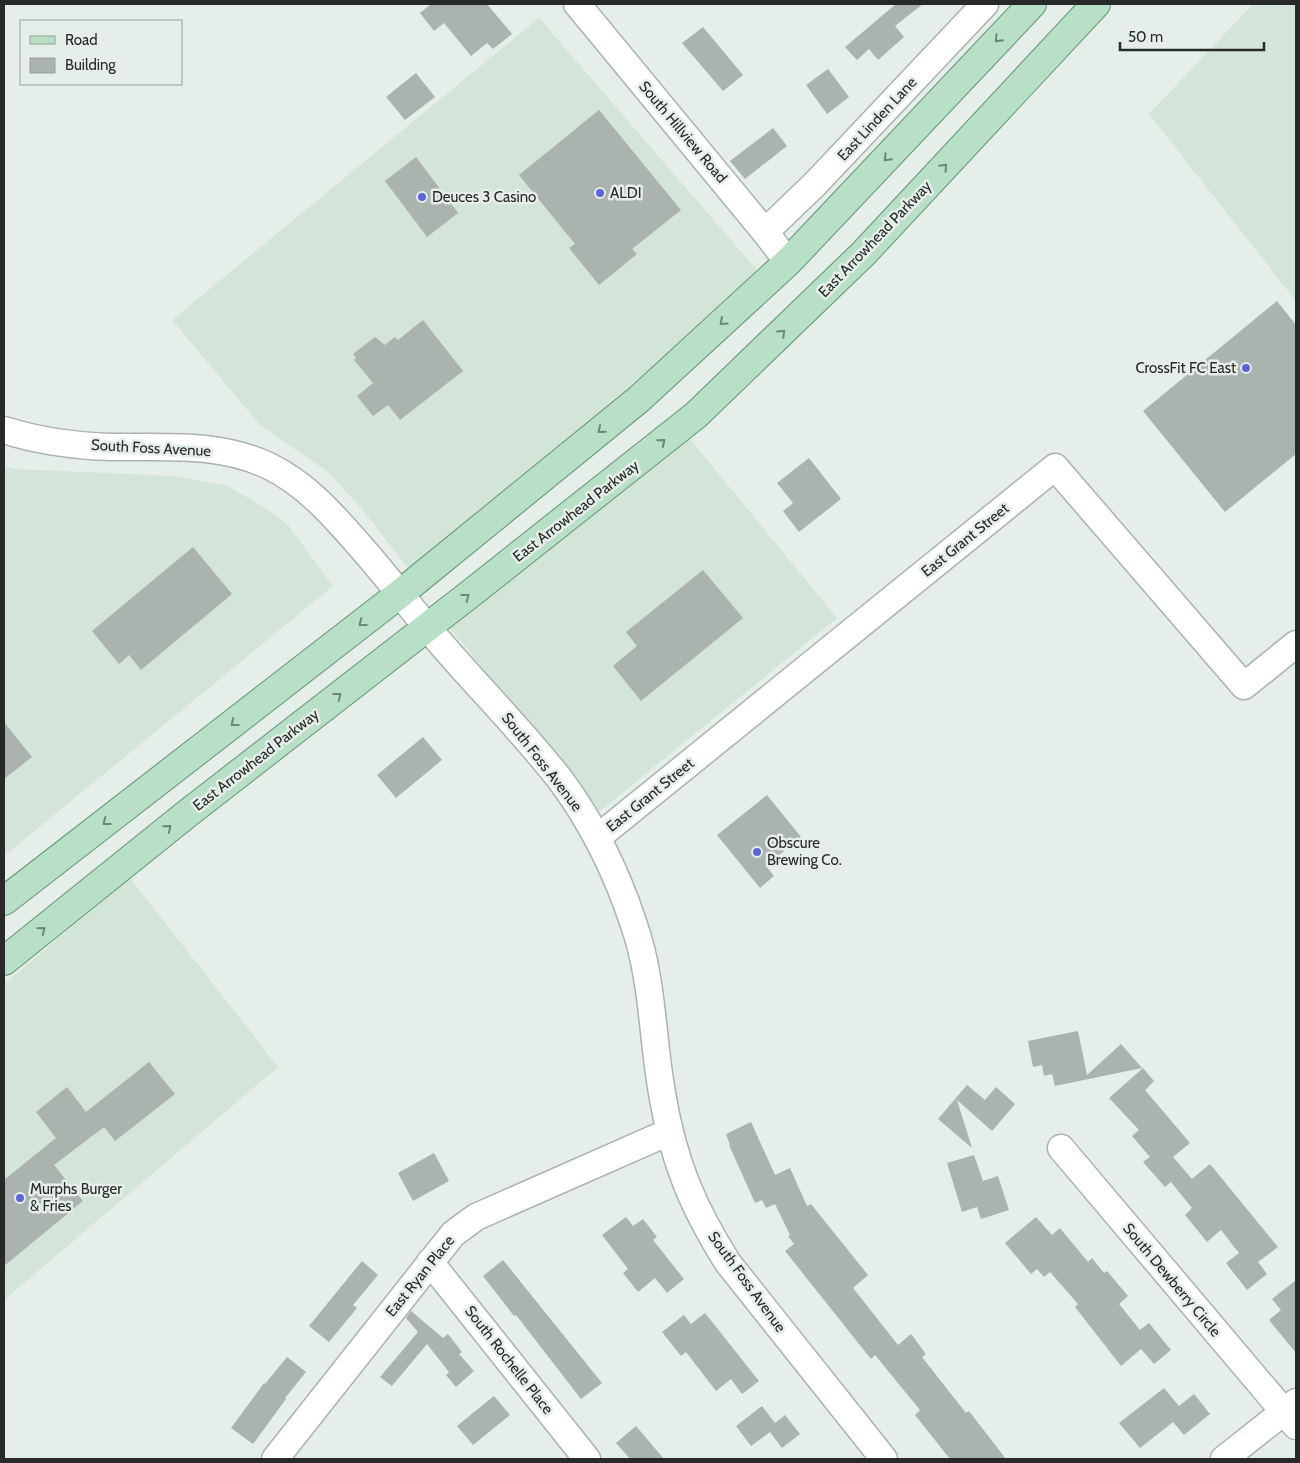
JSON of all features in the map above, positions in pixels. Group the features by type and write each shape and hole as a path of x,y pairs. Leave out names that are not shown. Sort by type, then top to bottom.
{"main road":[{"path":"4,901 401,593 639,399 788,262 1032,4"},
{"name":"East Arrowhead Parkway","path":"4,961 188,813 427,627 703,408 864,253 1096,4"}],"street":[{"name":"South Hillview Road","path":"577,4 766,232 788,262"},
{"name":"East Linden Lane","path":"766,232 815,184 985,4"},
{"name":"South Foss Avenue","path":"4,430 51,442 68,444 112,447 197,447 235,454 268,466 308,491 328,510 401,593 427,627 502,711 560,780 578,806 612,866 626,902 635,926 649,988 661,1091 669,1132 692,1200 728,1263 884,1459"},
{"name":"East Grant Street","path":"597,838 1055,467 1244,686 1296,644"},
{"name":"East Ryan Place","path":"274,1459 453,1234 476,1217 669,1132"},
{"name":"South Dewberry Circle","path":"1061,1148 1292,1413"},
{"name":"South Rochelle Place","path":"430,1262 587,1459"},
{"path":"1224,1459 1292,1413"}],"shaded area":[{"path":"1253,4 1296,4 1296,301 1149,114"},
{"path":"539,18 762,276 409,569 361,508 328,472 260,425 172,320"},
{"path":"672,417 837,618 600,811 435,610"},
{"path":"4,466 13,469 175,476 228,486 288,525 333,586 4,856"},
{"path":"130,878 278,1067 4,1300 4,984"}],"building":[{"path":"431,4 487,4 512,34 493,49 487,43 471,56 444,23 434,31 420,13"},
{"path":"896,4 923,4 895,26 904,37 878,60 869,49 857,60 845,47"},
{"path":"703,27 743,75 723,91 682,43"},
{"path":"828,69 849,97 827,114 806,85"},
{"path":"416,73 435,97 405,120 386,97"},
{"name":"ALDI","path":"599,110 681,210 632,249 637,254 599,285 569,248 575,244 519,175"},
{"path":"773,128 787,146 745,179 730,161"},
{"name":"Deuces 3 Casino","path":"416,157 458,213 427,237 385,181"},
{"name":"CrossFit FC East","path":"1277,301 1296,325 1296,454 1225,512 1143,411"},
{"path":"423,320 463,371 400,420 388,405 373,416 357,396 373,383 354,360 356,358 353,354 375,337 385,345 395,337 398,340"},
{"path":"809,458 841,499 799,532 783,511 793,503 777,483"},
{"path":"193,547 232,594 141,670 129,655 119,664 92,631"},
{"path":"703,570 743,618 641,701 613,666 637,646 626,632"},
{"path":"4,722 32,757 4,779"},
{"path":"423,737 442,760 396,798 377,775"},
{"name":"Obscure Brewing Co.","path":"767,795 801,837 766,866 774,876 760,888 717,835"},
{"path":"1078,1031 1087,1075 1121,1044 1142,1068 1055,1086 1052,1074 1044,1076 1042,1065 1033,1067 1028,1041"},
{"path":"149,1062 175,1094 115,1141 104,1127 54,1165 83,1201 4,1266 4,1180 56,1138 36,1112 67,1087 86,1112"},
{"path":"1143,1068 1154,1081 1145,1090 1190,1143 1173,1157 1192,1179 1210,1164 1278,1247 1258,1262 1267,1274 1247,1290 1226,1263 1239,1253 1221,1230 1207,1242 1185,1215 1192,1208 1171,1182 1165,1187 1143,1162 1150,1157 1132,1136 1139,1130 1109,1098"},
{"path":"967,1085 985,1100 996,1087 1015,1104 992,1131 957,1100 972,1148 938,1119"},
{"path":"751,1122 775,1175 790,1168 807,1206 811,1204 868,1275 853,1288 898,1345 911,1334 926,1354 922,1357 966,1413 969,1411 1006,1459 950,1459 915,1415 920,1410 875,1355 871,1359 785,1251 794,1244 788,1236 790,1235 775,1204 766,1208 762,1200 755,1203 726,1134"},
{"path":"434,1153 449,1181 413,1201 398,1173"},
{"path":"974,1155 983,1181 998,1176 1009,1210 981,1219 977,1207 962,1212 947,1163"},
{"path":"626,1217 633,1226 643,1219 657,1237 653,1240 684,1279 667,1293 655,1278 638,1292 623,1273 628,1269 602,1235"},
{"path":"1036,1217 1052,1235 1060,1228 1088,1262 1092,1258 1104,1273 1107,1271 1128,1296 1119,1304 1140,1330 1149,1323 1171,1350 1154,1364 1141,1349 1121,1366 1075,1307 1078,1304 1050,1272 1044,1277 1037,1269 1031,1274 1005,1243"},
{"path":"503,1260 602,1383 581,1399 516,1315 514,1316 483,1276"},
{"path":"362,1261 378,1275 353,1305 357,1308 329,1342 309,1326"},
{"path":"1296,1280 1296,1353 1269,1320 1281,1310 1272,1299"},
{"path":"411,1311 443,1338 448,1334 462,1352 459,1354 474,1371 456,1387 446,1375 449,1372 427,1344 392,1386 380,1377 418,1332 406,1318"},
{"path":"705,1313 759,1381 742,1394 731,1379 716,1391 686,1352 681,1356 662,1332 684,1315 691,1324"},
{"path":"287,1357 306,1372 253,1444 231,1428 264,1383"},
{"path":"1164,1388 1179,1406 1194,1394 1210,1414 1184,1435 1173,1422 1140,1448 1119,1423"},
{"path":"494,1396 510,1415 473,1445 457,1426"},
{"path":"762,1406 775,1423 785,1415 800,1434 782,1448 770,1432 751,1446 736,1426"},
{"path":"636,1426 664,1459 630,1459 616,1443"}],"place":[{"name":"ALDI","path":"600,193"},
{"name":"Deuces 3 Casino","path":"422,197"},
{"name":"CrossFit FC East","path":"1246,368"},
{"name":"Obscure Brewing Co.","path":"757,852"},
{"name":"Murphs Burger & Fries","path":"20,1198"}]}
